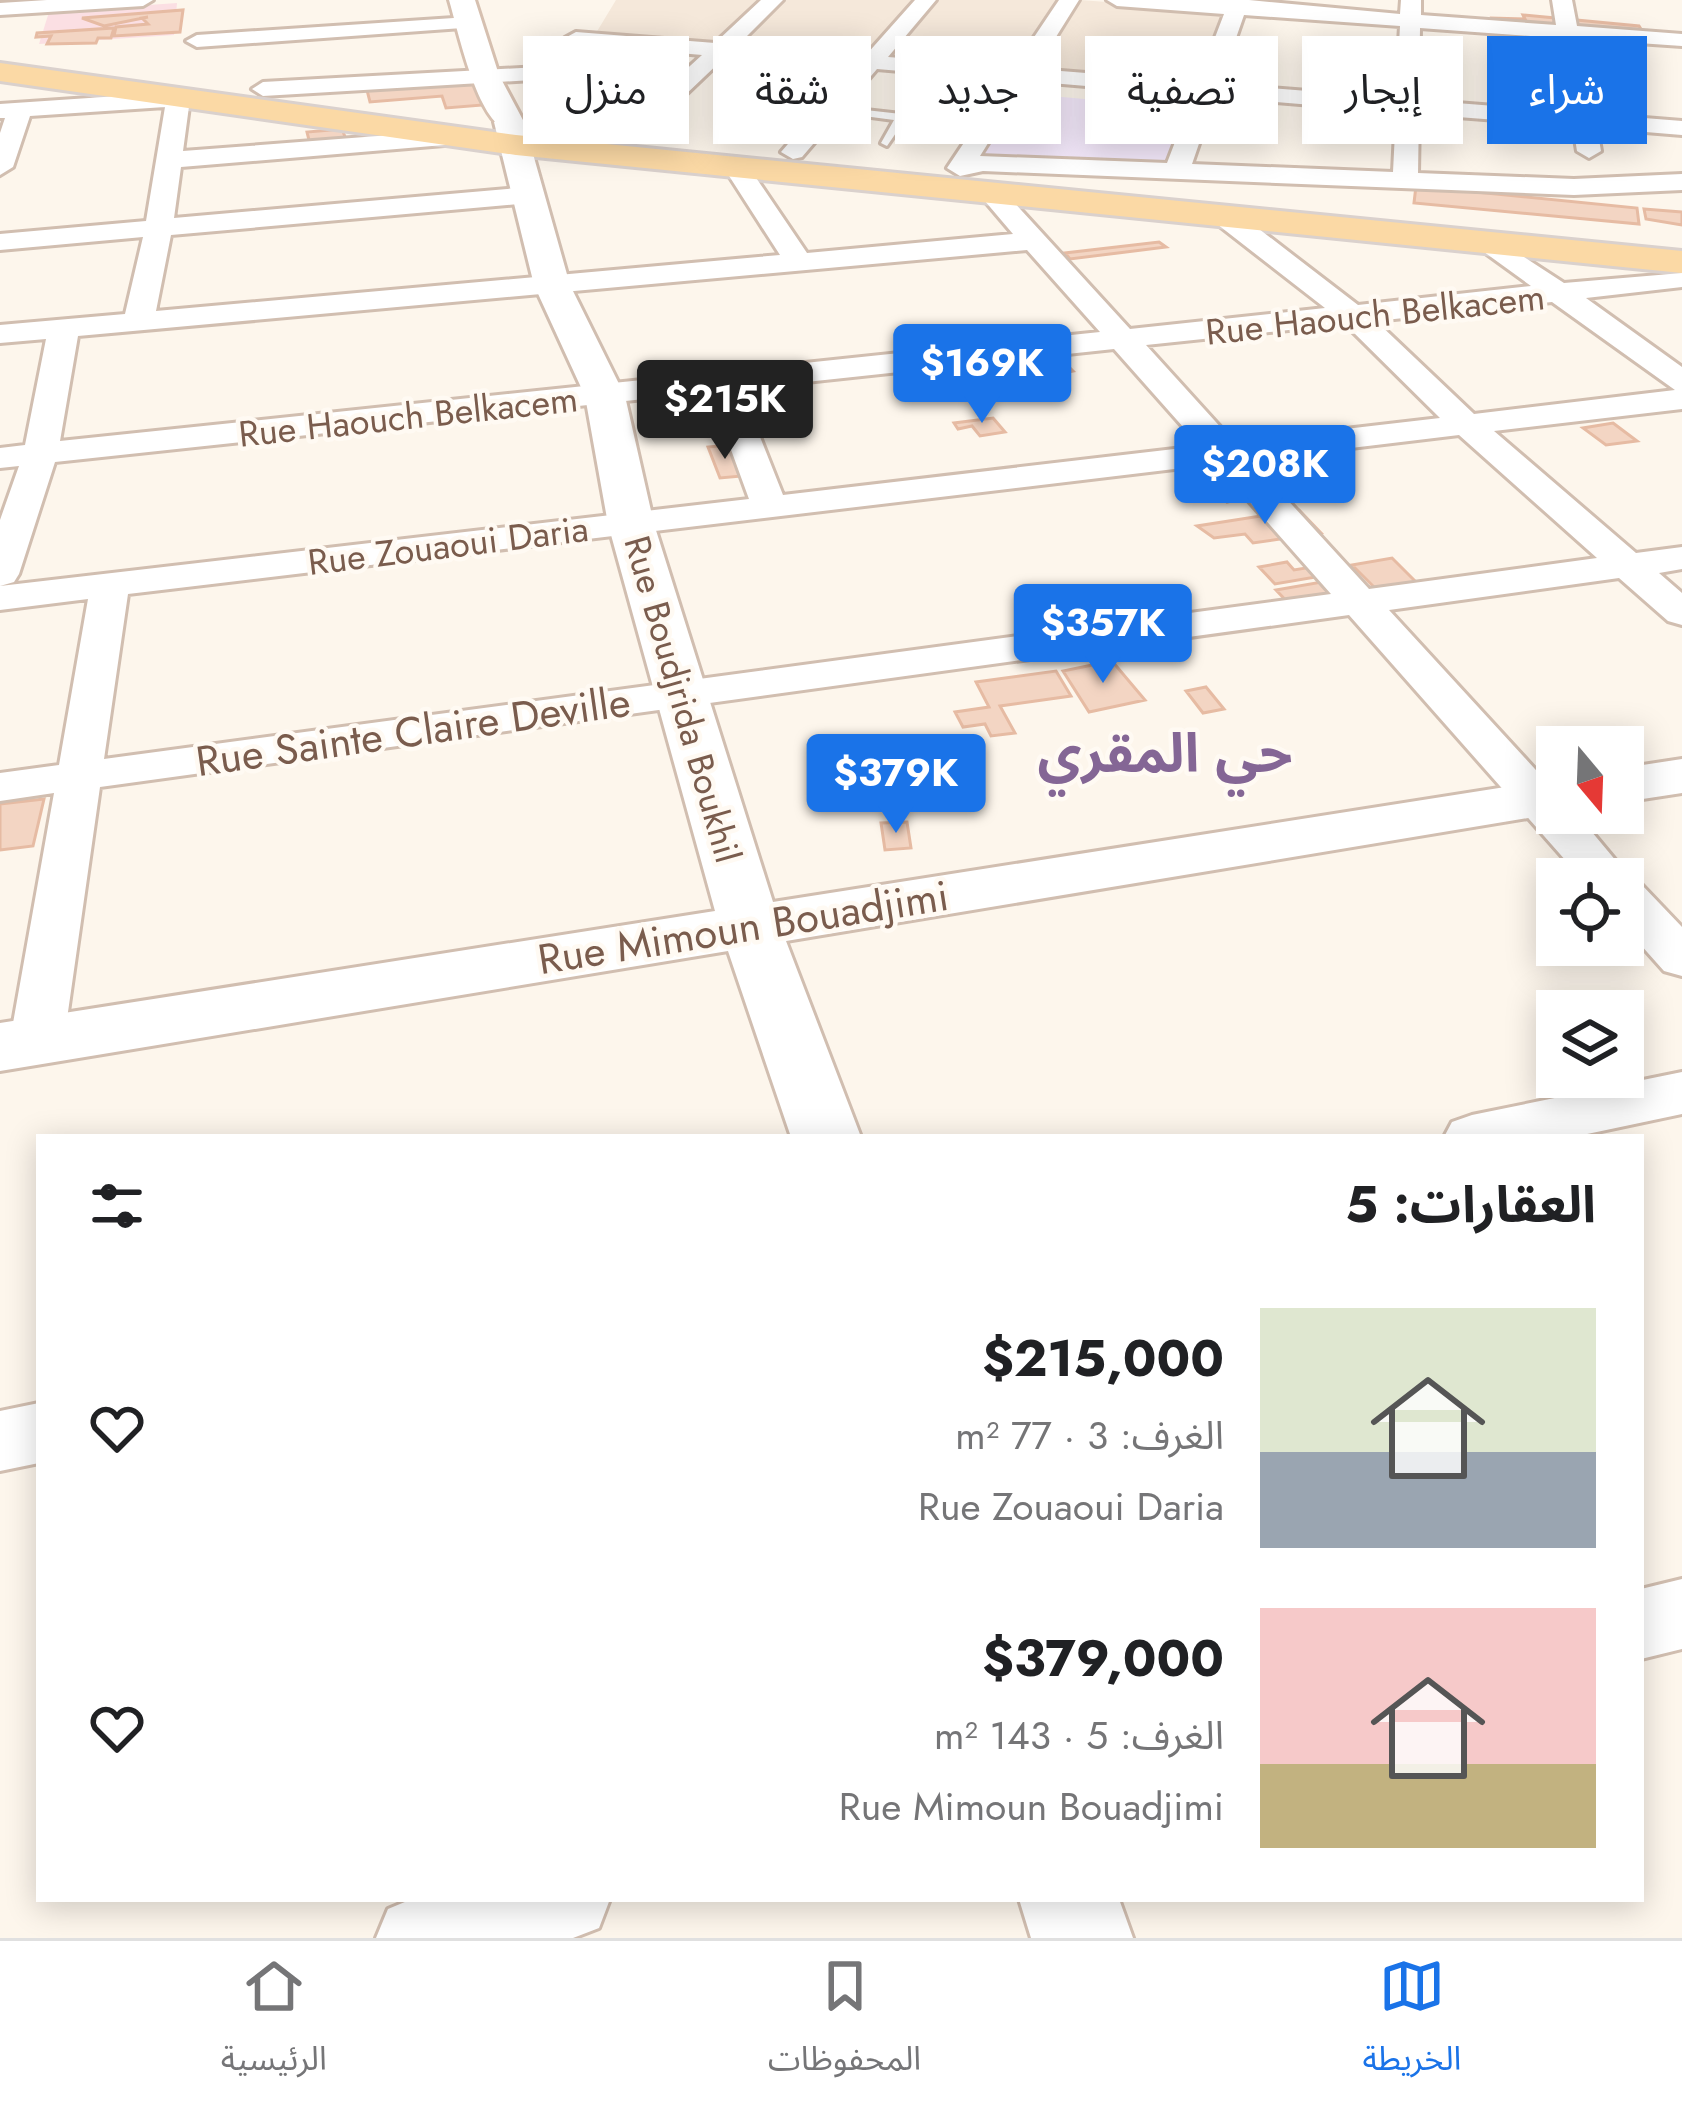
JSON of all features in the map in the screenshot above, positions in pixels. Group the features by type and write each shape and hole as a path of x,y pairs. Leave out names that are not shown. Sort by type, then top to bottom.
{"main road":[{"path":"466,11 485,75 513,134"},
{"path":"0,52 262,89 737,168 1490,243 1679,271"},
{"path":"0,72 457,137 523,134"},
{"path":"689,141 1682,241"}],"street":[{"path":"0,9 143,0"},
{"path":"733,36 773,0"},
{"path":"872,62 926,0"},
{"path":"1045,36 1069,0"},
{"path":"1117,0 1411,10 1569,32 1682,40"},
{"path":"1562,0 1570,36"},
{"path":"1225,36 1237,4"},
{"path":"197,41 466,11"},
{"path":"578,36 582,29 627,36"},
{"path":"689,78 713,55"},
{"path":"872,62 895,64"},
{"path":"262,89 523,74"},
{"path":"0,166 10,110 178,99 139,320"},
{"path":"513,134 523,120"},
{"path":"1647,125 1682,128"},
{"name":"Rue Boudjrida Boukhil","path":"513,134 553,285 605,396 631,524 680,694 750,926 825,1134"},
{"path":"168,160 457,137"},
{"path":"793,152 800,144"},
{"path":"960,169 976,144"},
{"path":"1176,173 1186,144"},
{"path":"1405,144 1405,181"},
{"path":"1587,144 1597,186"},
{"path":"960,169 983,163 1405,181 1597,186 1682,182"},
{"path":"737,168 799,262"},
{"path":"992,194 1128,340 1359,603 1536,786"},
{"path":"0,242 529,196"},
{"path":"1227,218 1353,315 1467,424 1682,613"},
{"path":"0,334 1032,241"},
{"path":"1490,243 1682,382"},
{"name":"Rue Haouch Belkacem","path":"0,458 1566,294 1679,271"},
{"path":"0,574 41,453 64,327"},
{"path":"723,383 770,507"},
{"name":"Rue Zouaoui Daria","path":"0,598 1682,399"},
{"name":"Rue Sainte Claire Deville","path":"0,787 1682,558"},
{"path":"19,1044 83,775 110,585"},
{"path":"1644,782 1682,776"},
{"name":"Rue Mimoun Bouadjimi","path":"19,1044 1536,799"},
{"path":"1575,834 1594,858"},
{"path":"1644,917 1682,959"},
{"path":"1486,1134 1682,1093"},
{"path":"0,1441 36,1434"},
{"path":"1644,1623 1682,1614"},
{"path":"417,1938 558,1902"},
{"path":"1070,1902 1082,1938"}],"lane":[{"path":"871,114 902,117 887,143"}],"shaded area":[{"path":"616,0 765,0 724,36 713,36 711,47 689,45 689,36 594,36"},
{"path":"784,0 916,0 871,51 871,36 744,36"},
{"path":"935,0 1061,0 1038,36 904,36"},
{"path":"1080,0 1227,11 1217,36 1085,36 1085,76 1061,74 1061,36 1057,36"},
{"path":"177,3 174,35 39,44 49,12"},
{"path":"1061,97 1085,99 1085,144 1179,144 1174,164 979,157 986,144 1061,144"}],"building":[{"path":"183,10 180,32 114,36 116,27 148,24 142,18 104,26 82,18"},
{"path":"1523,15 1639,26 1644,34 1495,25 1492,18 1525,19"},
{"path":"114,28 111,38 98,38 96,43 47,44 51,36 36,37 37,33"},
{"path":"474,81 483,105 446,108 442,96 370,102 367,90"},
{"path":"342,129 347,142 311,148 307,132"},
{"path":"1416,186 1637,208 1639,224 1414,203"},
{"path":"1644,209 1682,212 1682,225 1646,219"},
{"path":"1159,242 1166,247 1070,259 1065,253"},
{"path":"1060,358 1073,371 1052,375 1038,360"},
{"path":"993,418 1005,432 980,436 972,426 958,429 954,423"},
{"path":"1613,423 1637,441 1606,445 1583,428"},
{"path":"729,445 742,476 720,478 708,447"},
{"path":"1246,468 1275,491 1227,502 1199,479"},
{"path":"1299,510 1321,533 1253,543 1245,534 1214,538 1197,526"},
{"path":"1392,558 1431,597 1391,604 1352,565"},
{"path":"1287,562 1294,570 1330,564 1339,573 1275,584 1259,567"},
{"path":"1333,580 1355,601 1297,612 1276,590"},
{"path":"1112,661 1145,700 1089,712 1063,671"},
{"path":"1056,671 1071,696 1000,706 1015,733 991,736 985,724 963,727 955,712 989,707 976,682"},
{"path":"1206,687 1224,709 1203,713 1186,691"},
{"path":"931,738 943,759 899,767 888,746"},
{"path":"44,799 33,846 0,850 0,804"},
{"path":"907,822 911,848 885,850 881,823"}],"district":[{"name":"حي المقري","path":"1165,753"}]}
